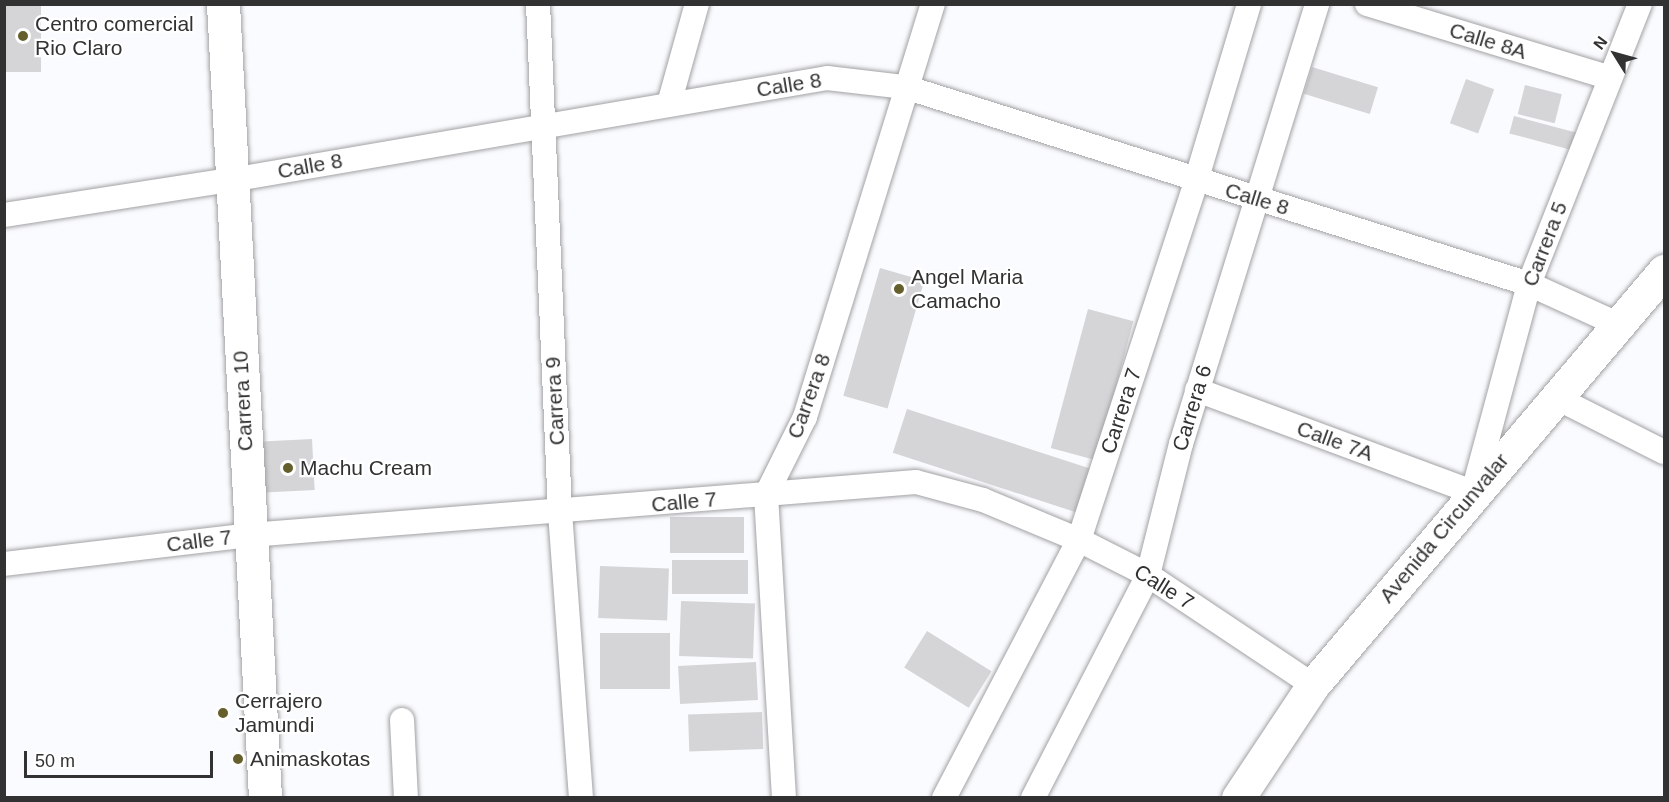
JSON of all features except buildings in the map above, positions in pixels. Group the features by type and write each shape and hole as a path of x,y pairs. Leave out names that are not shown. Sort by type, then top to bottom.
{"main road":[{"name":"Carrera 10","path":"223,4 265,798"},
{"name":"Avenida Circunvalar","path":"1238,798 1313,685 1473,492 1617,324 1661,280"}],"street":[{"name":"Carrera 9","path":"538,4 560,512 581,798"},
{"path":"669,104 697,4"},
{"name":"Carrera 8","path":"784,798 766,495 805,417 905,87 933,4"},
{"name":"Carrera 7","path":"944,798 1079,540 1196,181 1249,4"},
{"name":"Carrera 6","path":"1033,798 1148,575 1197,390 1317,4"},
{"name":"Calle 8A","path":"1367,4 1610,78"},
{"name":"Carrera 5","path":"1473,492 1529,284 1640,4"},
{"name":"Calle 8","path":"4,215 231,180 827,78 905,87 1196,181 1529,284 1617,324"},
{"name":"Calle 7A","path":"1197,390 1473,492"},
{"path":"1555,397 1665,452"},
{"name":"Calle 7","path":"4,564 250,535 916,482 983,500 1079,540 1148,575 1313,685"},
{"path":"402,720 406,798"}],"place":[{"name":"Centro comercial Rio Claro","path":"23,36"},
{"name":"Angel Maria Camacho","path":"899,289"},
{"name":"Machu Cream","path":"288,468"},
{"name":"Cerrajero Jamundi","path":"223,713"},
{"name":"Animaskotas","path":"238,759"}]}
